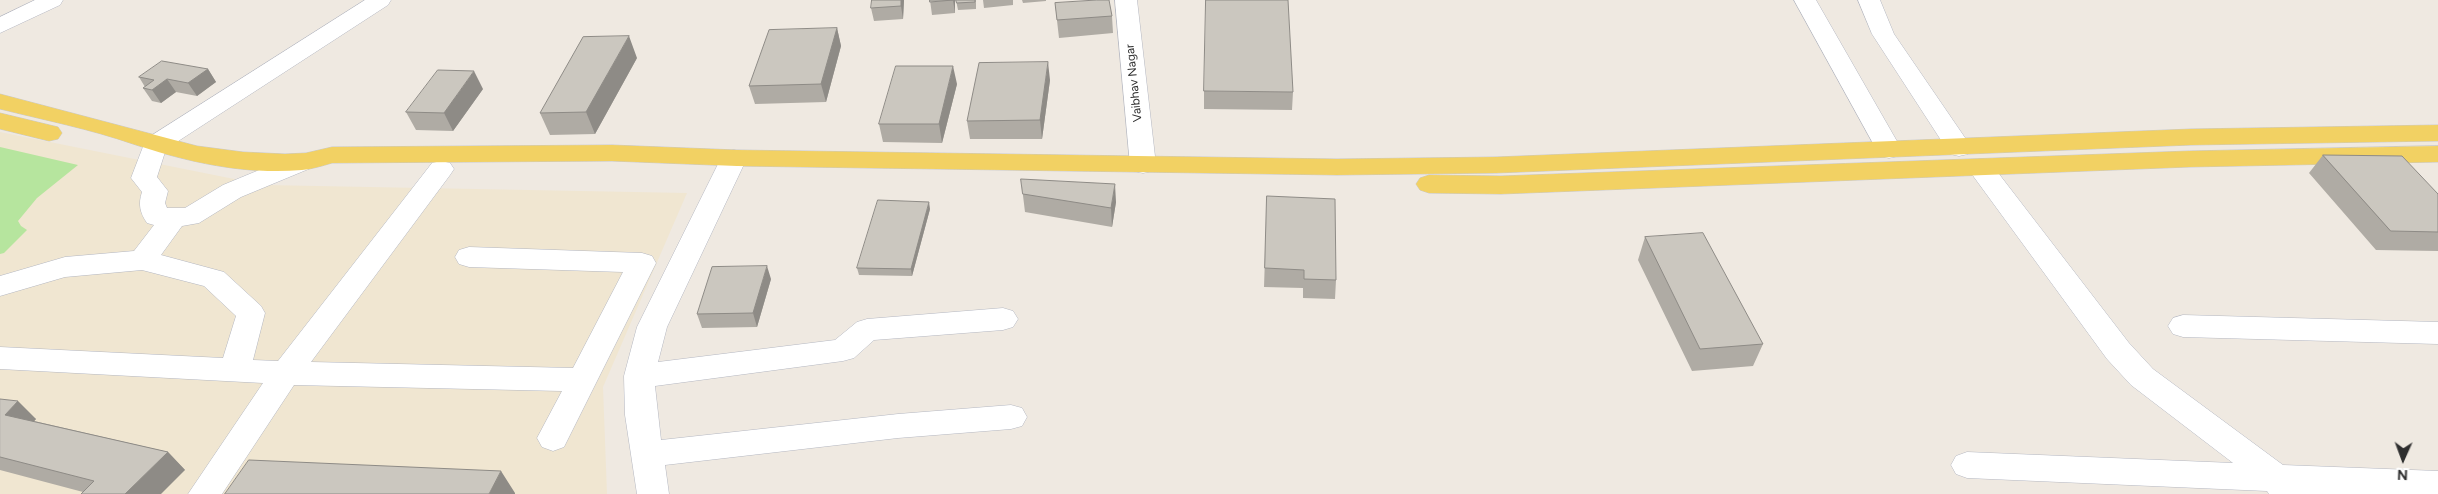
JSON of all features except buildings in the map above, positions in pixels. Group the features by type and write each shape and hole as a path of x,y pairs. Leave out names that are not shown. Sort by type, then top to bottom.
{"main road":[{"path":"0,101 142,138 155,145 219,157 302,162 332,155 612,154 732,164 1183,183 1501,185 1969,157 2189,159 2436,151"},
{"path":"0,121 124,152 155,145"},
{"path":"302,162 320,170 732,164 1337,167 1496,165 1890,150 1969,157"}],"street":[{"path":"0,26 52,0"},
{"path":"302,162 232,191 190,217 156,217 152,203 155,191 144,178 155,145 380,0"},
{"name":"Vaibhav Nagar","path":"1126,0 1143,165"},
{"path":"1804,0 1890,150"},
{"path":"1869,0 1884,34 1969,157 2118,351 2142,377 2281,486"},
{"path":"653,494 646,454 639,376 652,327 732,164"},
{"path":"204,494 286,373 442,169"},
{"path":"142,260 175,217"},
{"path":"469,257 642,263 553,438"},
{"path":"0,286 65,267 142,260 214,279 251,313 235,369"},
{"path":"639,376 843,350 867,330 1003,319"},
{"path":"2183,326 2438,333"},
{"path":"0,358 286,373 582,380"},
{"path":"646,454 898,426 1011,417"},
{"path":"1967,465 2281,486 2438,484"}],"shaded area":[{"path":"0,132 264,185 687,193 603,387 607,494 0,494"}],"green space":[{"path":"0,147 78,165 37,198 18,221 27,230 4,253 0,254"}]}
